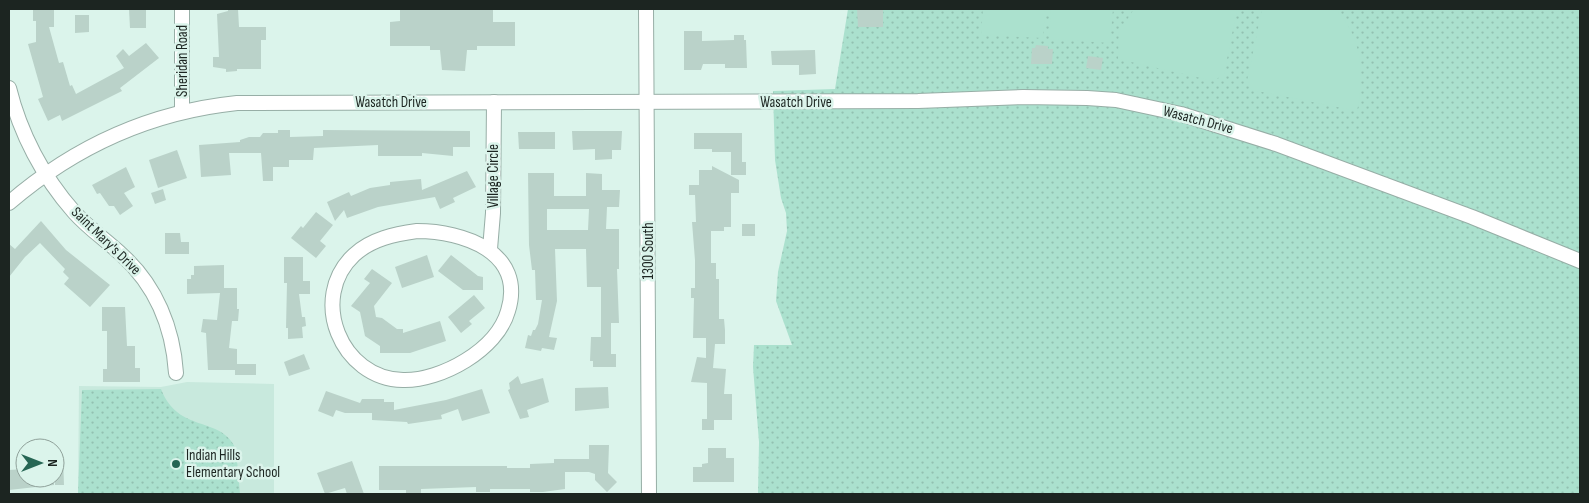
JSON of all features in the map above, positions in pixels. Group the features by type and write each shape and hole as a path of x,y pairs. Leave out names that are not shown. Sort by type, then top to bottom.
{"street":[{"name":"Sheridan Road","path":"182,9 182,112"},
{"name":"1300 South","path":"646,9 649,494"},
{"name":"Saint Mary's Drive","path":"9,88 21,127 46,174 74,212 131,263 148,284 160,305 168,327 176,373"},
{"name":"Wasatch Drive","path":"9,203 46,174 98,142 138,125 182,112 224,104 264,102 918,101 1023,97 1116,100 1181,114 1231,128 1472,217 1580,261"},
{"name":"Village Circle","path":"490,250 494,214 494,102"},
{"path":"430,231 459,236 490,250 498,258 506,271 510,290 508,311 497,331 466,360 451,369 427,377 392,379 369,370 349,354 340,341 332,316 334,289 346,264 365,247 391,236 430,231"}],"shaded area":[{"path":"848,9 1580,9 1580,494 758,494 759,442 753,367 754,345 792,345 776,301 778,272 787,231 786,213 781,198 775,160 773,91 835,89"},
{"path":"983,9 1045,9 1043,38 981,35"},
{"path":"1051,9 1113,9 1110,43 1049,39"},
{"path":"1134,9 1237,9 1224,74 1214,81 1118,59 1119,32"},
{"path":"1262,9 1335,9 1344,19 1356,43 1361,70 1357,111 1252,90 1247,81"},
{"name":"Indian Hills Elementary School","path":"187,382 274,384 274,494 78,494 79,386 161,387"},
{"name":"Indian Hills Elementary School","path":"161,389 168,403 178,413 220,432 229,439 236,449 240,494 78,494 82,390"}],"building":[{"path":"33,9 54,9 54,27 49,27 59,63 63,62 70,86 72,85 76,94 124,68 116,56 123,49 129,56 146,43 159,58 120,88 122,91 62,121 60,115 48,121 38,99 43,97 28,44 36,42 36,21 33,21"},
{"path":"129,9 146,9 146,28 130,28"},
{"path":"228,9 238,9 239,27 266,27 266,40 261,40 261,69 237,69 237,71 226,72 226,69 213,67 213,57 219,57 217,14 228,11"},
{"path":"400,9 493,9 493,22 515,22 515,46 477,46 477,50 467,50 465,71 442,70 440,50 430,50 430,46 390,46 390,22 400,21"},
{"path":"857,9 883,9 883,27 858,27"},
{"path":"75,15 89,15 89,32 75,33"},
{"path":"684,31 702,31 702,41 734,40 734,35 744,35 744,40 746,40 747,68 725,68 725,64 703,64 701,70 684,70"},
{"path":"1036,45 1048,46 1048,49 1053,49 1052,64 1031,64 1032,48 1035,48"},
{"path":"815,50 816,74 799,75 799,65 772,65 771,51"},
{"path":"1088,56 1103,58 1101,70 1086,68"},
{"path":"278,130 290,130 290,137 323,136 323,130 470,131 470,147 453,147 453,156 422,153 422,156 378,156 378,145 314,148 313,160 289,160 289,167 273,167 273,181 263,181 261,153 229,153 231,175 201,177 199,145 240,142 240,140 249,137 260,137 263,133 278,133"},
{"path":"572,131 622,131 621,150 612,150 612,159 595,160 595,149 573,150"},
{"path":"518,132 555,132 555,149 519,149"},
{"path":"694,133 742,133 742,162 746,162 746,175 731,175 731,152 712,152 712,149 694,149"},
{"path":"177,150 187,178 158,188 149,160"},
{"path":"712,166 739,180 739,193 731,193 731,227 724,227 724,231 711,231 711,263 716,263 716,279 719,279 719,319 724,319 725,330 725,344 715,344 713,368 726,369 724,394 732,394 732,420 714,420 714,430 702,430 702,419 707,419 707,383 691,382 697,357 706,358 706,338 693,338 694,298 691,298 691,288 695,288 695,260 692,222 696,222 695,195 689,195 689,185 699,185 699,170 712,170"},
{"path":"126,167 135,187 124,193 133,206 120,215 114,206 109,206 100,193 97,194 92,185"},
{"path":"467,171 476,187 453,198 455,202 440,209 435,197 378,207 347,218 344,210 335,221 327,202 349,192 351,196 370,188 390,185 390,182 421,179 422,190"},
{"path":"528,173 554,173 554,196 586,196 586,173 602,174 602,190 620,190 619,207 607,207 606,229 619,229 619,269 617,269 619,323 611,323 611,354 616,354 616,367 593,367 593,361 590,361 591,337 601,337 601,287 587,287 586,249 555,249 557,301 549,337 557,338 554,350 542,348 541,351 525,348 528,335 531,336 538,324 542,300 536,300 535,270 532,270 529,245","holes":["547,209 589,209 588,230 547,230"]},
{"path":"163,189 166,200 155,204 151,193"},
{"path":"316,212 333,225 320,241 326,246 316,258 291,238 301,226 303,228"},
{"path":"41,221 66,250 110,285 90,307 64,284 69,278 63,272 65,269 40,243 25,257 9,277 9,244 15,249"},
{"path":"742,224 755,224 755,236 742,236"},
{"path":"165,233 180,233 181,242 189,242 189,254 165,254"},
{"path":"427,255 434,277 402,288 395,267"},
{"path":"451,255 478,276 483,277 483,290 463,290 438,271"},
{"path":"284,257 303,257 303,281 310,281 310,294 299,294 302,317 305,317 306,326 302,327 303,338 288,339 288,328 286,328 287,283 284,283"},
{"path":"224,265 224,288 237,288 237,309 239,309 238,321 232,321 229,348 237,349 237,364 256,364 256,375 235,375 235,370 208,370 206,333 201,332 203,319 217,320 220,293 187,294 187,279 191,279 191,275 194,275 194,266"},
{"path":"372,269 392,283 374,306 376,317 382,318 397,329 403,329 403,333 440,321 446,341 410,353 380,353 380,346 365,336 360,312 351,306 370,283 364,279"},
{"path":"474,295 485,308 469,321 472,324 461,333 448,317"},
{"path":"102,307 125,307 127,346 135,346 135,368 140,368 140,382 103,382 103,369 107,369 107,331 102,331"},
{"path":"304,354 310,369 289,376 284,362"},
{"path":"518,376 521,384 543,378 549,402 527,410 529,417 520,419 508,390 510,389 509,383"},
{"path":"608,387 609,408 575,411 575,388"},
{"path":"482,389 490,413 462,421 458,409 441,415 442,419 408,424 407,422 372,420 372,413 345,413 336,410 333,417 318,411 326,391 360,403 362,399 384,399 384,402 394,402 394,410 446,400"},
{"path":"589,445 609,445 608,473 617,482 607,492 595,480 595,474 589,472 565,472 565,489 543,492 530,492 530,489 490,489 490,492 476,492 476,487 421,489 421,493 406,493 406,490 379,490 379,466 507,466 507,468 530,468 530,464 554,463 554,459 589,459"},
{"path":"708,448 726,448 726,458 734,458 734,482 693,482 693,467 702,467 702,464 708,463"},
{"path":"352,461 364,494 347,494 345,488 325,494 317,473"},
{"path":"9,470 15,470 15,488 27,488 9,490"}],"place":[{"name":"Indian Hills Elementary School","path":"176,464"}]}
